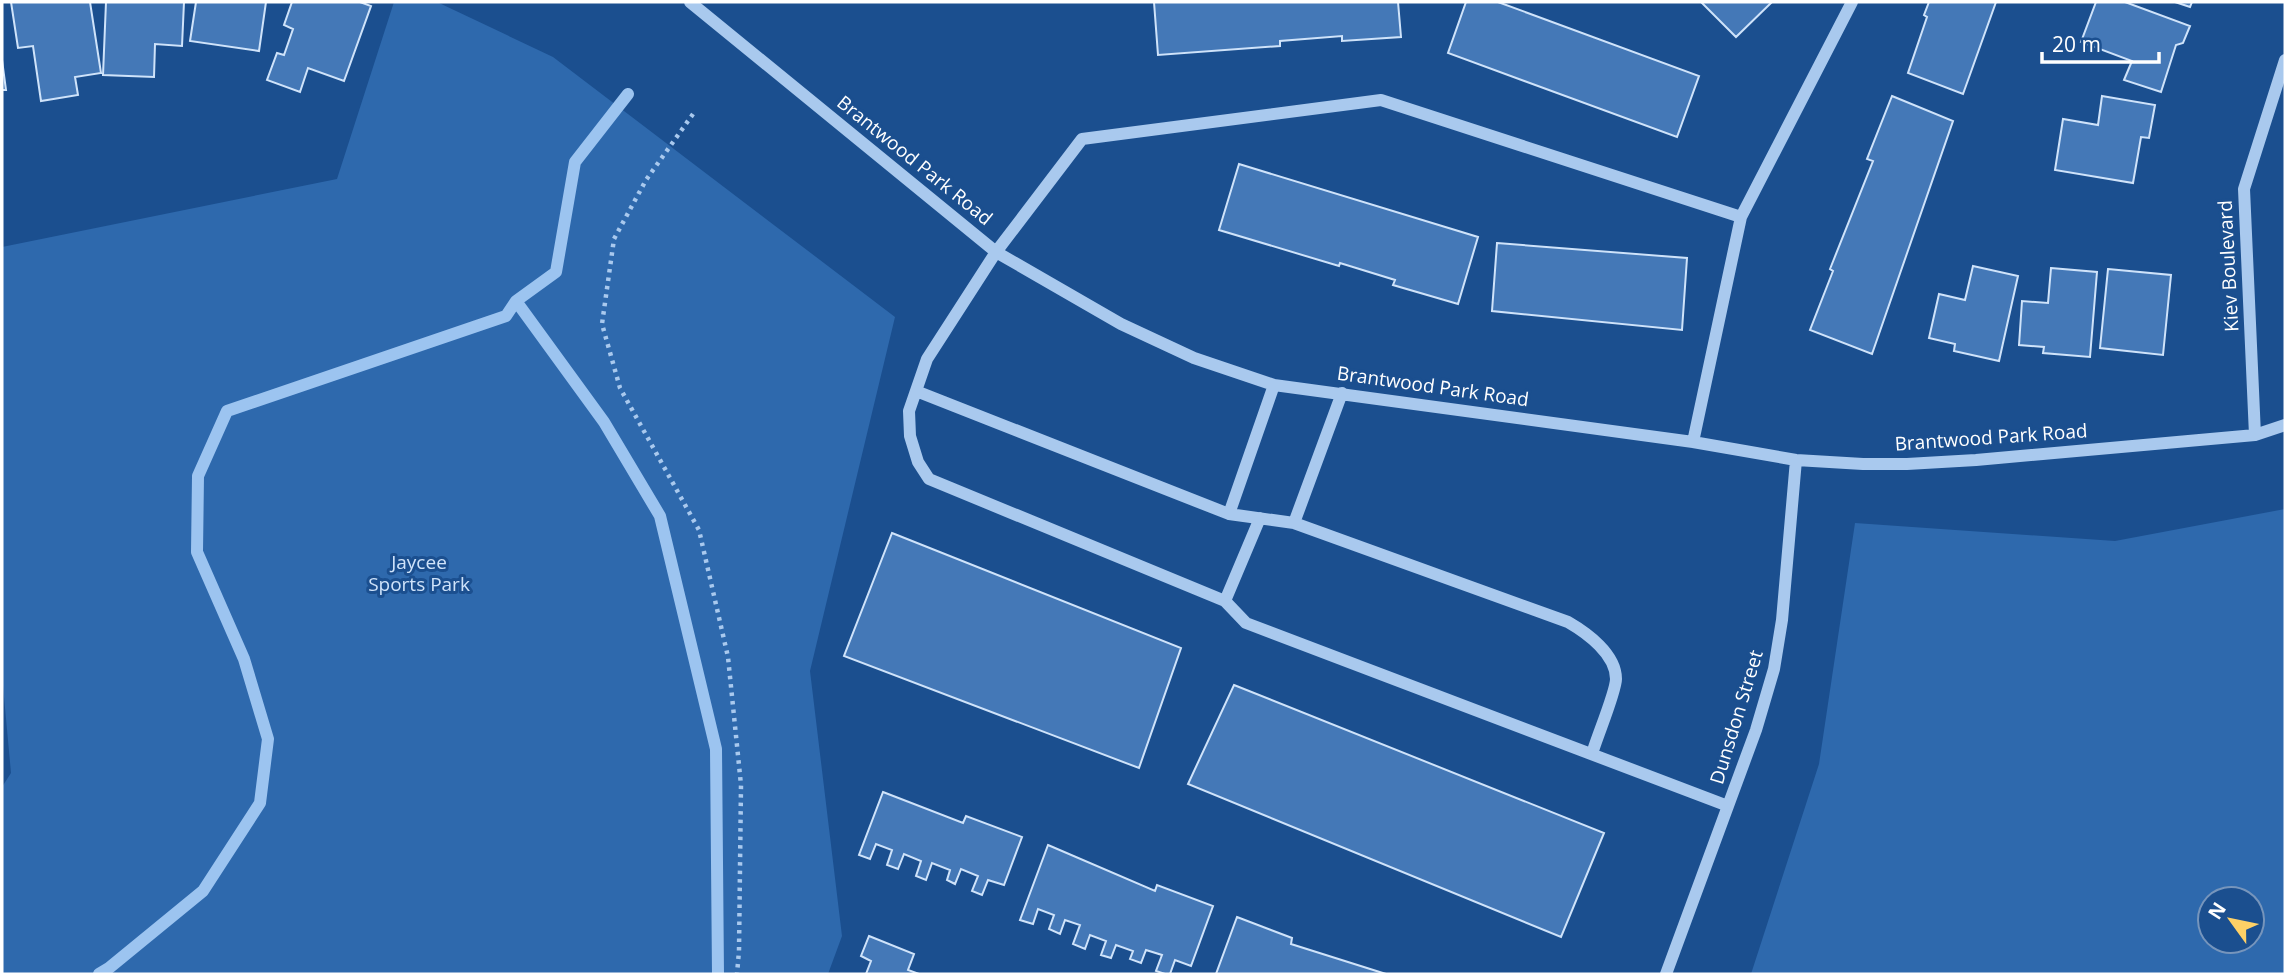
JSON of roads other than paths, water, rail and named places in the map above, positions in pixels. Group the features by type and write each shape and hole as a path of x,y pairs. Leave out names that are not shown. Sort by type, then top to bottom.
{"street":[{"name":"Brantwood Park Road","path":"690,2 996,252 1121,324 1194,358 1274,385 1693,442 1796,460 1863,464 1934,463 2256,435 2285,425"},
{"path":"1693,442 1741,217 1852,2"},
{"name":"Kiev Boulevard","path":"2256,435 2244,189 2285,60"},
{"path":"1728,806 1247,623 1225,601 929,479 918,462 911,436 909,411 927,359 996,252 1082,139 1381,100 1741,217"},
{"path":"1230,514 1274,385"},
{"path":"916,391 1230,514 1294,523 1568,622 1586,632 1611,660 1616,680 1591,754"},
{"path":"1294,523 1342,393"},
{"name":"Dunsdon Street","path":"1665,974 1756,730 1774,669 1782,620 1796,460"},
{"path":"1225,601 1260,518"}],"waterway":[{"path":"99,974 203,891 260,803 268,739 244,659 197,552 198,476 227,411 506,316 516,301 556,272 575,162 628,94"},
{"path":"516,301 604,422 660,516 716,749 718,974"}],"park label":[{"name":"Jaycee Sports Park","path":"419,573"}]}
